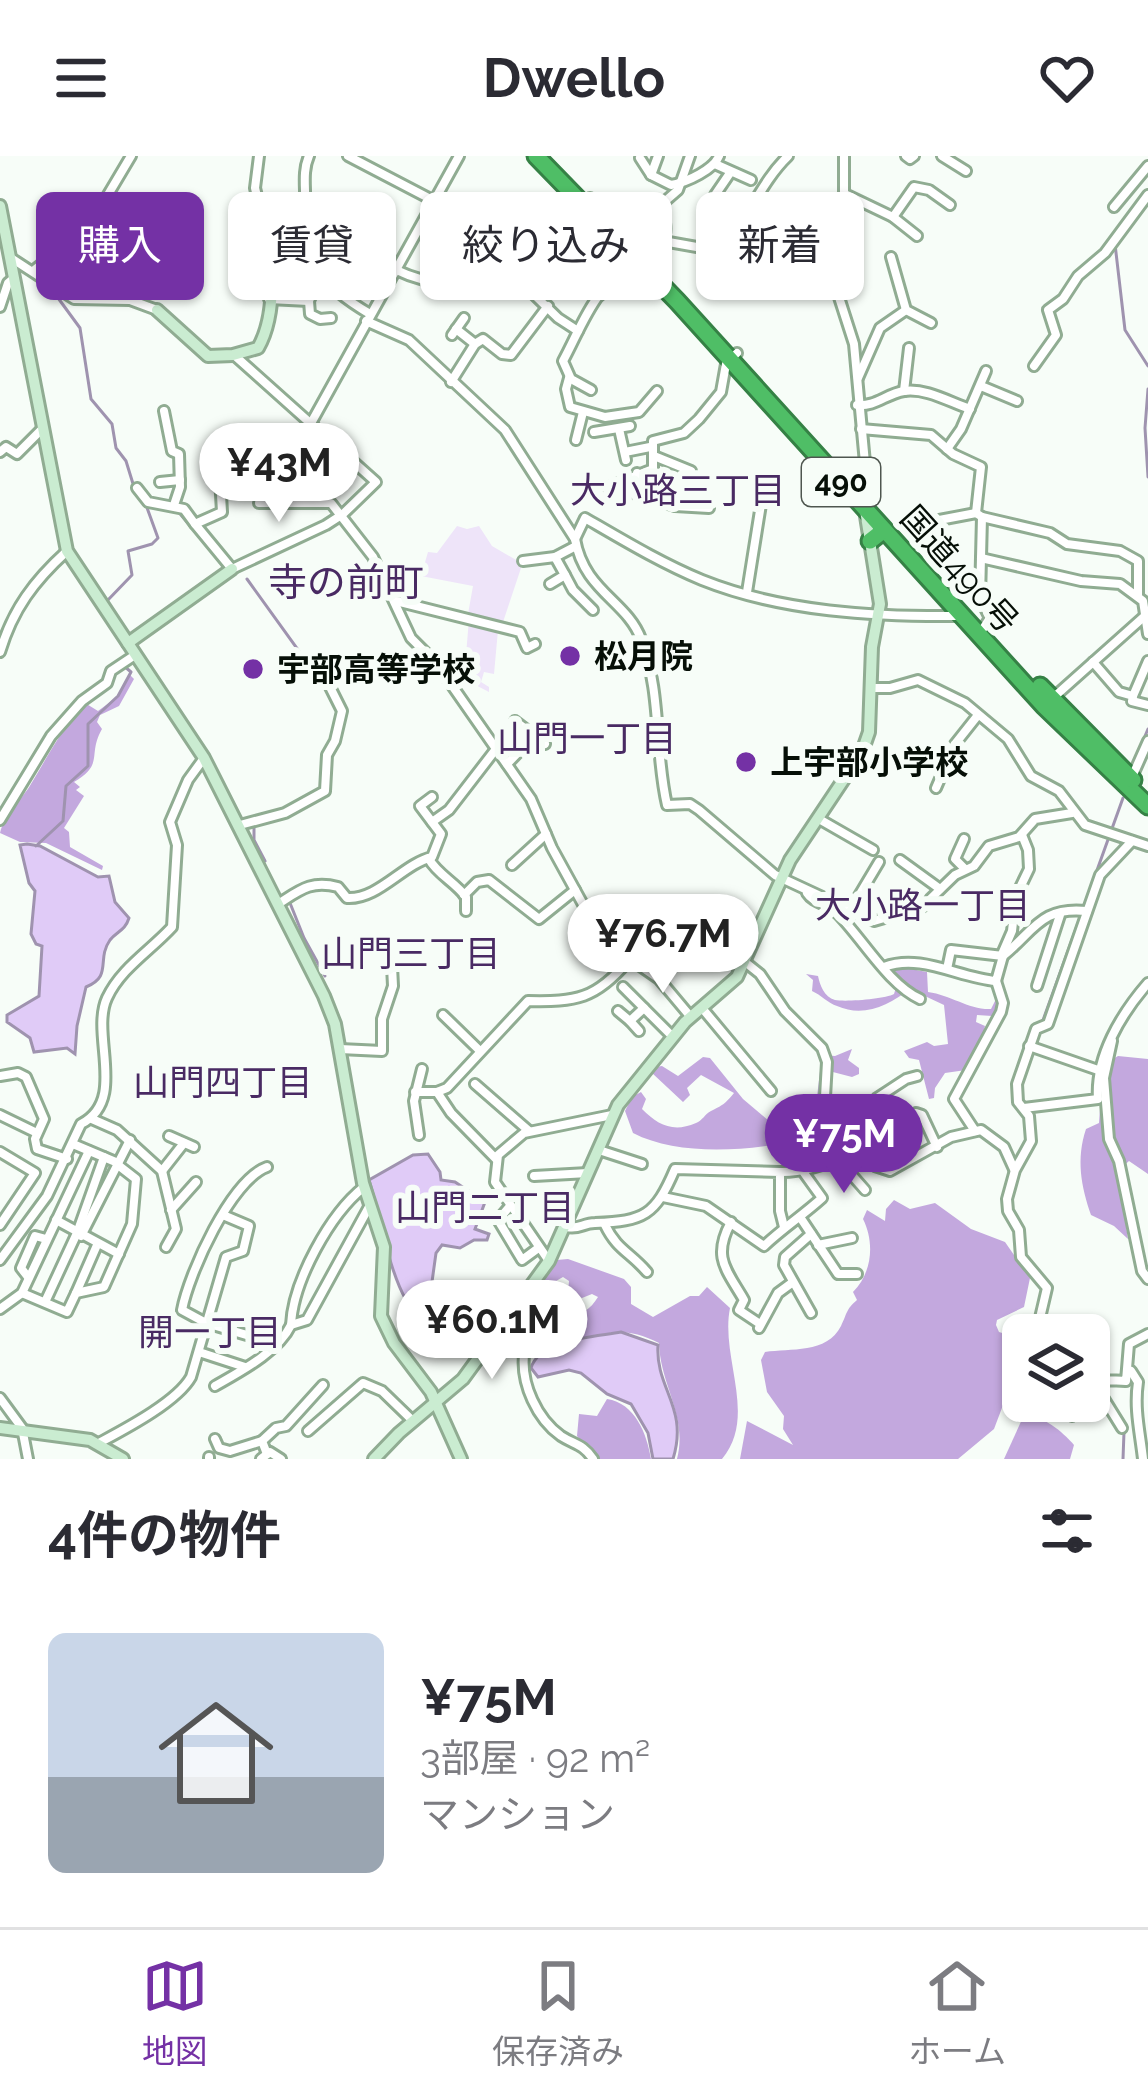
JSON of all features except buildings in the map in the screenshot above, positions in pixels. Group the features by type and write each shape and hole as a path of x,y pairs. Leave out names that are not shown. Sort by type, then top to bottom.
{"highway":[{"name":"国道490号","path":"536,156 577,192"},
{"name":"国道490号","path":"548,156 579,192"},
{"name":"国道490号","path":"672,290 1048,703 1148,806"},
{"name":"国道490号","path":"863,499 877,536 982,631"},
{"name":"国道490号","path":"1048,703 1148,792"}],"street":[{"path":"33,271 90,225 131,156"},
{"path":"257,192 260,156"},
{"path":"305,192 309,156"},
{"path":"348,156 420,195"},
{"path":"439,192 459,156"},
{"path":"652,175 658,156"},
{"path":"680,184 690,156"},
{"path":"672,244 719,251 752,208 759,189 788,156"},
{"path":"942,156 966,171"},
{"path":"845,192 847,157"},
{"path":"640,158 652,175 671,185 680,184"},
{"path":"672,193 717,160 730,173 751,180"},
{"path":"1114,207 1148,166"},
{"path":"717,192 730,173"},
{"path":"1034,366 1056,335 1048,310 1063,299 1078,276 1106,254 1114,236 1148,195 1135,182"},
{"path":"893,217 914,187 950,205"},
{"path":"864,203 917,236"},
{"path":"0,206 67,551 204,758 324,996 340,1049 364,1187 384,1247 380,1307 384,1324 436,1401 461,1459"},
{"path":"396,266 420,224"},
{"path":"892,257 906,310 931,322"},
{"path":"9,267 33,271 74,299 130,301 157,310 203,353 233,355 258,348"},
{"path":"0,308 9,267"},
{"path":"243,364 265,332 269,300"},
{"path":"289,300 309,301 313,316 331,318"},
{"path":"344,300 409,340 505,430 575,542 595,584 635,624 656,690 658,768 667,805 690,804 699,809 782,878 874,921 922,907 974,866 989,846 1022,835 1035,819 1072,813"},
{"path":"310,425 378,300"},
{"path":"541,300 578,331"},
{"path":"591,389 570,377 562,364 596,300"},
{"path":"840,300 854,344 863,499"},
{"path":"451,382 475,344 488,340 511,355 548,307"},
{"path":"857,379 880,328 906,310"},
{"path":"464,318 454,332 475,344"},
{"path":"904,392 909,347"},
{"path":"128,643 232,569 344,514 376,482 233,355"},
{"path":"608,487 652,469 651,451 658,438 684,434 698,419 721,392 734,356"},
{"path":"947,449 986,371"},
{"path":"570,377 568,404 605,418 640,412 657,391"},
{"path":"981,386 1017,400"},
{"path":"857,405 869,406 904,392 929,394 970,409"},
{"path":"164,411 172,451 179,454 174,505"},
{"path":"576,440 583,412"},
{"path":"605,418 606,431"},
{"path":"594,432 630,426"},
{"path":"0,452 6,447 17,454 43,428"},
{"path":"619,429 626,456 651,451 691,471"},
{"path":"861,429 956,438"},
{"path":"931,435 981,467 980,598 990,618 982,631"},
{"path":"638,473 636,494 675,506 709,508"},
{"path":"195,524 222,512 220,477"},
{"path":"160,482 180,479"},
{"path":"137,488 148,502 184,509 232,569"},
{"path":"746,592 762,498"},
{"path":"260,503 324,502 344,514 374,557 411,638 437,664 531,799 602,939 618,958 659,979 690,1016"},
{"path":"934,520 979,515 1050,533 1083,548 1120,550 1138,561 1138,596 1148,634"},
{"path":"523,561 555,557 575,542 585,518 690,574 746,592 879,617 962,616"},
{"path":"374,1459 463,1379 508,1319 567,1227 612,1114 690,1016 729,987 746,962 796,851 866,741 879,617 877,536"},
{"path":"0,652 15,609 67,551"},
{"path":"555,557 572,590 592,610"},
{"path":"981,558 1082,581 1120,584 1138,596"},
{"path":"550,584 565,575"},
{"path":"396,601 520,632 526,648 535,644"},
{"path":"0,602 15,609"},
{"path":"1048,703 1146,615"},
{"path":"0,820 51,736 82,701 107,683 111,671 135,656"},
{"path":"1148,661 1132,701 1148,705"},
{"path":"1093,662 1119,692 1133,696"},
{"path":"871,688 918,680 965,703 1008,739 1031,776 1059,790 1072,813 1094,830 1148,846"},
{"path":"240,825 285,813 323,791 327,755 342,711 328,683"},
{"path":"936,788 955,744 978,715"},
{"path":"515,721 544,744"},
{"path":"507,764 534,736"},
{"path":"1131,778 1148,741"},
{"path":"432,822 449,810 496,749"},
{"path":"0,1260 36,1212 81,1124 92,1119 106,1086 105,1002 127,969 172,927 177,845 170,822 188,780 204,758"},
{"path":"278,904 307,885 317,884 338,887 347,898 360,899 420,860 429,859 441,841 420,806 432,797"},
{"path":"819,819 873,850"},
{"path":"512,865 546,834"},
{"path":"975,1131 954,1099 1003,1003 996,981 1013,907 1028,869 1022,835"},
{"path":"964,838 956,862 964,870"},
{"path":"1041,1314 1047,1288 1019,1252 1019,1230 1007,1199 1015,1170 1031,1141 1029,1116 1022,1108 1017,1084 1038,1026 1048,1024 1100,875 1132,841"},
{"path":"429,859 464,895 466,911"},
{"path":"900,860 940,889"},
{"path":"851,909 879,862"},
{"path":"464,895 481,880 489,880 539,919 575,890"},
{"path":"807,891 811,900 836,911 894,983 920,999"},
{"path":"1002,955 1034,923 1069,909 1087,911"},
{"path":"1037,986 1060,914"},
{"path":"947,969 951,950 1002,955"},
{"path":"416,1092 447,1088 528,1001 570,1001 593,993 628,961"},
{"path":"746,962 822,1048 827,1062 825,1097 844,1113 855,1150 875,1166 890,1171 951,1137 981,1130 998,1140 1015,1170"},
{"path":"884,967 898,962 996,981"},
{"path":"340,1049 382,1051 382,1019 394,982 390,971 400,964"},
{"path":"1022,1108 1098,1099 1098,1070 1133,1000 1148,983"},
{"path":"623,987 673,1037"},
{"path":"629,1022 644,1008"},
{"path":"702,1008 771,1091"},
{"path":"618,1010 639,1031"},
{"path":"443,1015 479,1050"},
{"path":"1112,1041 1104,1078 1109,1138 1119,1161 1142,1271 1148,1279"},
{"path":"1029,1046 1098,1070"},
{"path":"418,1135 416,1092 422,1069"},
{"path":"3,1072 26,1077 44,1119 37,1133 37,1149 67,1159"},
{"path":"897,1126 878,1099 906,1078 917,1076"},
{"path":"476,1084 530,1132"},
{"path":"436,1092 496,1160"},
{"path":"567,1227 638,1220 663,1197 675,1169 804,1173 855,1150 916,1113 922,1115 937,1148"},
{"path":"549,1261 495,1182 496,1160 516,1138 530,1132 612,1114"},
{"path":"0,1115 37,1133"},
{"path":"92,1119 130,1140 162,1171 176,1229 166,1247"},
{"path":"162,1171 189,1145 169,1136"},
{"path":"45,1302 130,1140"},
{"path":"74,1144 118,1164 136,1179 133,1223 104,1287 76,1293"},
{"path":"598,1149 642,1164"},
{"path":"0,1309 22,1293 88,1151"},
{"path":"0,1225 34,1173 2,1157"},
{"path":"79,1234 104,1157"},
{"path":"836,1157 866,1190"},
{"path":"268,1167 257,1171 223,1215 182,1305 184,1313 274,1343"},
{"path":"780,1172 784,1227"},
{"path":"534,1176 588,1173"},
{"path":"663,1197 706,1206 764,1246 784,1227 802,1220 822,1198 804,1173"},
{"path":"171,1210 196,1182"},
{"path":"215,1386 286,1336 307,1266 364,1187"},
{"path":"292,1325 307,1320 370,1204"},
{"path":"510,1207 497,1220 522,1260 537,1249"},
{"path":"99,1442 185,1388 226,1257 243,1251 249,1226 223,1215"},
{"path":"56,1220 119,1254"},
{"path":"802,1220 838,1274 857,1274"},
{"path":"731,1222 723,1237 723,1262 744,1300 739,1310 759,1326 778,1293 793,1282"},
{"path":"605,1225 615,1245 647,1272"},
{"path":"811,1234 785,1257 784,1264 811,1313"},
{"path":"818,1245 852,1238"},
{"path":"22,1293 67,1312 97,1245"},
{"path":"508,1319 515,1345 524,1355 524,1378 544,1419 562,1437 583,1445 592,1459"},
{"path":"1110,1380 1126,1381 1129,1344 1148,1334"},
{"path":"199,1352 245,1367"},
{"path":"1130,1370 1138,1382 1134,1408 1142,1430 1143,1459"},
{"path":"308,1431 363,1383 382,1391 413,1421"},
{"path":"215,1438 219,1448 227,1451 262,1441 276,1428 286,1426 323,1385"},
{"path":"0,1398 22,1428 28,1459"},
{"path":"1110,1408 1123,1428"},
{"path":"0,1428 99,1442 123,1459"},
{"path":"262,1441 264,1456 274,1453 280,1459"}],"shaded area":[{"path":"457,526 479,526 492,546 518,561 521,568 503,622 468,614 473,586 421,576 428,552 437,553"},
{"path":"469,619 498,630 494,674 484,672 481,682 489,692 464,679"},
{"path":"130,675 134,679 119,706 100,715 97,722 102,729 93,764 74,782 84,796 64,828 70,847 103,866 102,870 46,843 20,842 0,833 85,703 98,711 117,697"},
{"path":"20,845 40,846 98,877 109,876 115,902 129,918 106,947 99,978 86,987 75,1054 67,1048 34,1052 30,1038 7,1022 7,1015 39,996 42,946 31,934 35,891"},
{"path":"900,967 927,972 928,992 983,1009 991,1009 996,999 999,1003 992,1016 977,1015 976,1022 985,1026 979,1051 966,1070 945,1073 934,1098 929,1099 919,1060 904,1051 927,1042 948,1044 944,1005 910,989 876,1008 847,1009 812,991 813,980 806,974 818,976 831,998 865,1000 894,994 898,981 893,972"},
{"path":"852,1049 848,1060 859,1068 859,1074 852,1077 829,1071 823,1076 821,1092 842,1120 843,1150 836,1152 826,1137 818,1135 750,1148 676,1146 633,1133 625,1111 632,1097 641,1092 646,1099 642,1109 660,1123 680,1127 698,1122 724,1104 734,1093 701,1075 687,1088 690,1095 683,1102 652,1073 662,1066 678,1076 703,1057 710,1058 743,1099 769,1121 801,1103 816,1105 822,1055"},
{"path":"1118,1056 1148,1059 1148,1174 1129,1161 1118,1171 1128,1239 1091,1215 1081,1172 1086,1129 1099,1123 1101,1094"},
{"path":"428,1154 441,1180 455,1182 485,1202 475,1229 489,1234 487,1240 474,1240 460,1248 442,1245 436,1253 431,1289 422,1287 417,1298 406,1300 369,1180 413,1155"},
{"path":"894,1200 910,1209 935,1203 971,1229 1005,1242 1030,1278 1024,1307 997,1320 1002,1333 1002,1408 994,1429 958,1459 740,1459 747,1421 793,1445 783,1429 784,1416 767,1392 761,1360 765,1352 807,1348 835,1335 857,1300 853,1292 868,1267 869,1238 863,1219 867,1210 885,1221 886,1209"},
{"path":"568,1259 624,1279 631,1287 631,1304 653,1317 690,1296 699,1296 707,1287 730,1308 738,1406 732,1442 722,1459 677,1459 679,1429 659,1343 625,1332 543,1344 516,1331 514,1320 525,1311 534,1320 570,1318 598,1297 582,1298 568,1292 569,1281 563,1277 544,1288 541,1284 557,1260"},
{"path":"621,1332 658,1345 661,1374 677,1425 673,1459 653,1459 648,1433 631,1404 607,1394 581,1373 569,1370 538,1377 531,1368 536,1358 556,1345"},
{"path":"607,1399 632,1413 643,1430 651,1459 595,1459 577,1436 579,1414 597,1416"},
{"path":"1021,1422 1046,1422 1074,1445 1070,1459 1004,1459"}],"waterway":[{"path":"1115,244 1125,330 1148,366"},
{"path":"60,300 80,328 91,399 112,424 116,448 126,461 134,487"},
{"path":"1148,389 1148,477"},
{"path":"106,602 132,575 128,551 158,538 146,505"},
{"path":"176,509 225,567"},
{"path":"247,579 327,690"},
{"path":"36,846 63,821 66,786 88,766 88,724 118,696 131,672 124,666"},
{"path":"1132,767 1148,729"},
{"path":"1042,1023 1123,798"},
{"path":"254,824 254,840 265,861"},
{"path":"290,903 325,976"},
{"path":"1004,1196 1006,1215"},
{"path":"1014,1228 1017,1255 1031,1274"},
{"path":"1037,1314 1041,1285"},
{"path":"1123,1459 1124,1432"}],"place":[{"name":"松月院","path":"570,656"},
{"name":"宇部高等学校","path":"253,669"},
{"name":"上宇部小学校","path":"746,762"}],"district":[{"name":"大小路三丁目","path":"678,490"},
{"name":"寺の前町","path":"346,582"},
{"name":"山門一丁目","path":"587,738"},
{"name":"大小路一丁目","path":"923,905"},
{"name":"山門三丁目","path":"411,953"},
{"name":"山門四丁目","path":"223,1082"},
{"name":"山門二丁目","path":"485,1207"},
{"name":"開一丁目","path":"210,1332"}]}
